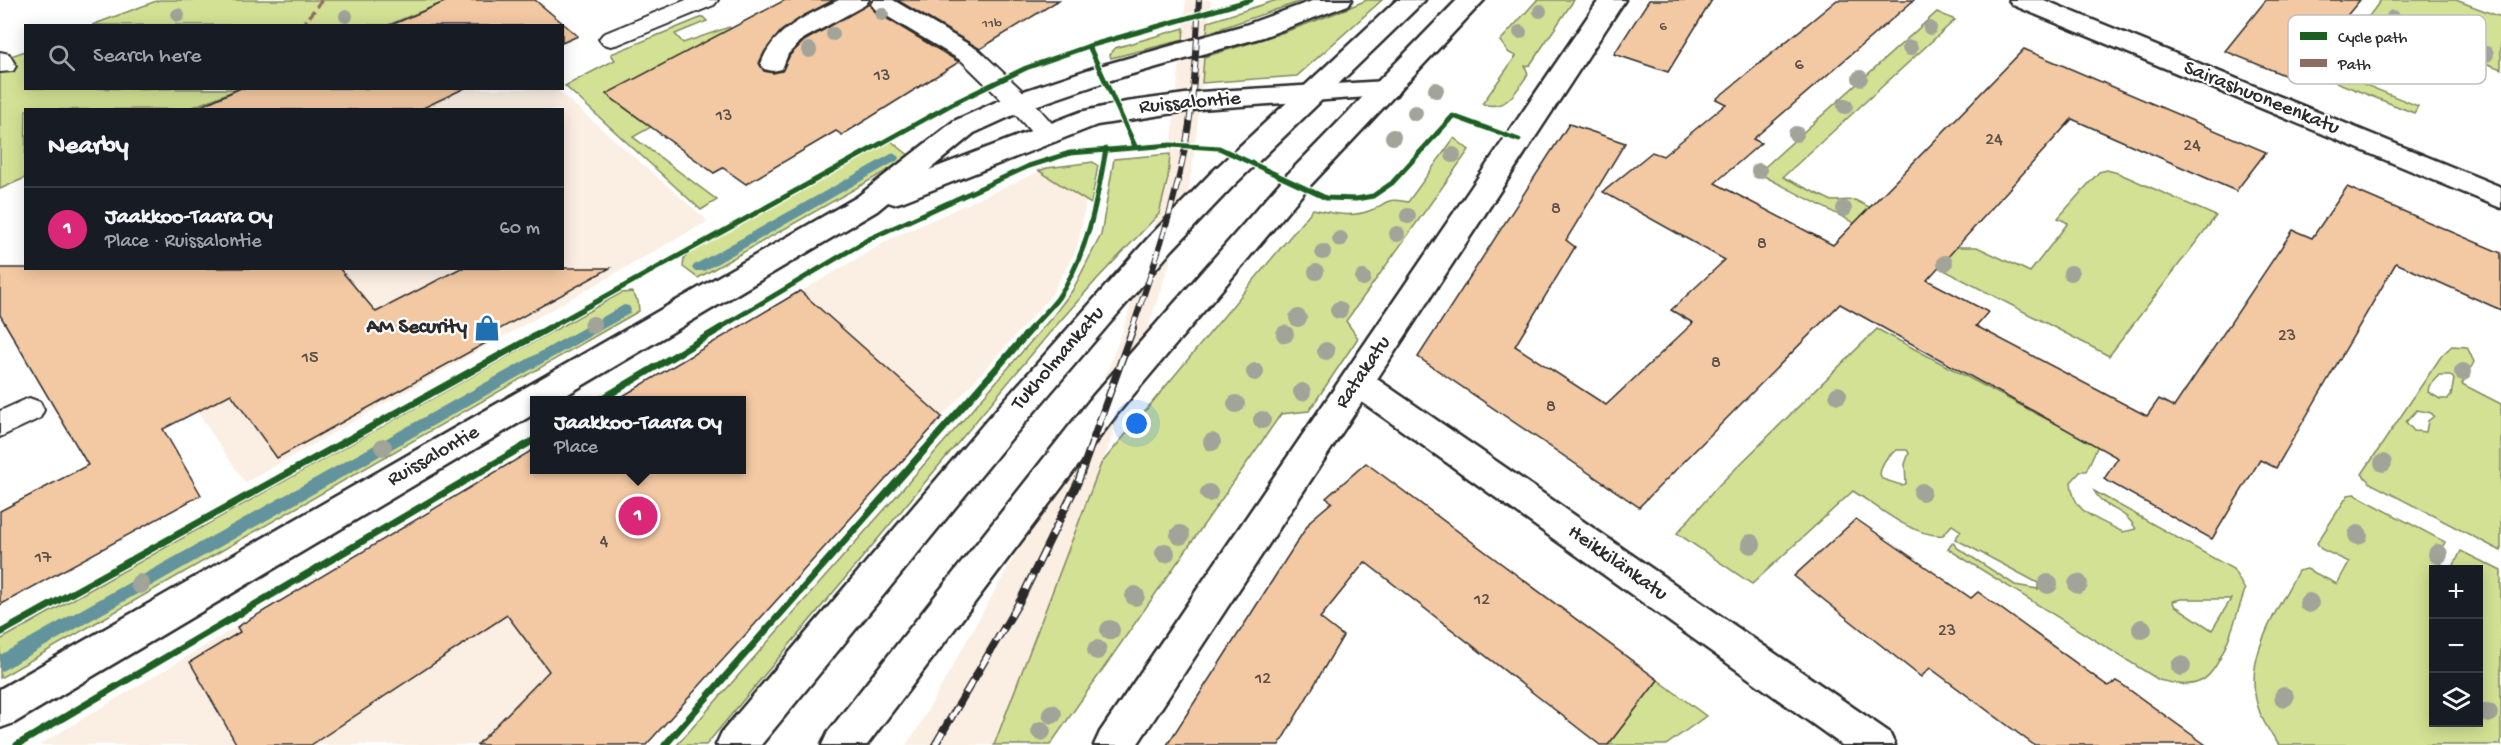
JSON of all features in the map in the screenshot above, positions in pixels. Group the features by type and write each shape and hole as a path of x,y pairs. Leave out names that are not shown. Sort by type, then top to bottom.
{"street":[{"name":"Ruissalontie","path":"538,396 867,204 964,127 1019,102 1102,74 1254,31 1339,0"},
{"name":"Tukholmankatu","path":"736,745 1062,353 1162,242 1244,159 1412,0"},
{"path":"842,745 1105,405 1295,184 1471,0"},
{"name":"Ratakatu","path":"1114,745 1612,0"},
{"name":"Sairashuoneenkatu","path":"2022,0 2501,198"},
{"name":"Ruissalontie","path":"867,204 1090,118 1150,106 1386,89"},
{"name":"Heikkilänkatu","path":"1358,383 1875,745"},
{"name":"Ruissalontie","path":"0,710 530,401"}],"lane":[{"path":"611,39 706,0"},
{"path":"773,64 778,51 790,39 806,27 857,0"},
{"path":"881,1 971,56 1019,102 1048,135"},
{"path":"0,425 29,410"}],"shaded area":[{"path":"1186,0 1211,0 1194,155 1184,220 1109,445 994,745 906,745 1083,434 1124,327 1168,178"},
{"path":"236,90 557,90 708,221 245,483 103,270 564,270 564,108 190,108"},
{"path":"1047,168 1091,175 1077,248 1050,297 646,745 39,745 530,451 530,474 746,474 746,396 623,396 892,238"}],"green space":[{"path":"159,0 449,0 390,24 95,24"},
{"path":"1277,0 1305,0 1207,33 1208,22"},
{"path":"1367,0 1382,0 1297,76 1202,83 1204,57 1287,31"},
{"path":"1537,0 1574,0 1530,65 1525,66 1528,74 1515,93 1498,105 1482,104 1516,56 1509,53 1500,41"},
{"path":"2381,0 2456,0 2501,17 2501,69 2486,63 2486,15 2370,15"},
{"path":"1937,12 1955,20 1783,177 1832,201 1855,200 1950,247 1977,247 2030,272 2068,223 2058,218 2099,172 2107,170 2118,173 2216,216 2109,356 1758,173"},
{"path":"703,17 707,21 675,34 683,43 729,27 741,36 615,101 651,127 633,137 717,200 701,210 565,86 615,60 611,54"},
{"path":"1184,28 1183,40 1111,58 1110,55 1115,48"},
{"path":"24,51 24,90 236,90 190,108 24,108 24,178 0,189 0,60"},
{"path":"2341,84 2363,84 2418,106 2414,113"},
{"path":"1454,138 1469,150 1346,321 1358,338 1309,411 1281,414 1050,745 994,745 1101,464 1313,209 1355,214 1369,211 1390,201 1408,202"},
{"path":"891,141 911,157 698,278 683,267 684,258 691,252"},
{"path":"1170,154 1168,178 1159,214 1047,336 706,745 677,745 958,426 1072,291 1101,235 1114,159"},
{"path":"1093,162 1098,166 1091,204 1039,171 1047,168"},
{"path":"632,292 638,301 639,311 0,678 0,640 621,293"},
{"path":"1877,329 2052,422 2101,439 2086,471 2081,471 2071,482 2076,502 2081,509 2123,532 2136,529 2126,517 2104,502 2094,491 2233,569 2245,590 2228,640 2209,675 2196,683 2185,685 2174,683 2159,680 1948,549 1953,542 1956,547 2015,585 2038,589 2038,583 1955,539 1961,531 1952,525 1943,535 1920,532 1896,520 1853,491 1752,584 1677,533 1719,485","holes":["1897,450 1907,450 1909,453 1905,464 1906,484 1901,485 1882,479 1880,474 1885,460","2231,599 2212,630 2174,605 2173,601"]},
{"path":"2452,346 2467,347 2474,362 2462,384 2501,404 2501,551 2370,483 2362,474 2442,355","holes":["2439,375 2450,375 2454,379 2451,396 2448,399 2440,399 2428,392 2429,386","2417,410 2431,413 2434,416 2428,421 2426,432 2414,431 2406,422"]},
{"path":"2354,494 2445,542 2436,561 2443,565 2429,565 2429,727 2483,727 2483,565 2454,565 2461,551 2501,571 2501,745 2280,745 2264,722 2256,700 2254,679 2257,657 2264,636 2298,571 2307,569 2337,584 2349,562 2321,549 2317,543 2348,495"},
{"path":"1658,680 1706,716 1666,745 1608,745"}],"building":[{"path":"449,0 535,0 564,24 394,24"},
{"path":"785,0 834,0 803,16 781,31 765,51 759,63 764,71 773,73 782,71 790,55 804,41 869,4 874,11 959,62 842,135 836,131 746,184 723,168 714,173 606,94"},
{"path":"897,0 1059,0 980,49"},
{"path":"1649,0 1712,0 1668,72 1614,54"},
{"path":"1837,0 1914,0 1753,139 1761,143 1715,183 1833,245 2024,49 2266,152 2236,191 2072,119 1927,280 1988,312 1976,326 2147,416 2159,399 2174,407 2293,230 2312,238 2347,187 2501,253 2501,310 2396,263 2276,468 2260,460 2212,539 2104,479 2118,458 1840,304 1639,507 1418,357 1569,124 1625,143 1566,240 1575,247 1515,346 1606,405 1693,323 1671,310 1725,260 1603,192 1652,152 1663,156 1726,104 1716,99"},
{"path":"2266,0 2360,0 2347,15 2288,15 2288,77 2225,51"},
{"path":"564,24 578,36 564,42"},
{"path":"237,90 461,90 423,108 196,108"},
{"path":"0,268 24,268 24,270 341,270 376,312 457,270 610,268 489,335 493,339 277,458 231,394 163,429 201,495 0,605 0,511 88,465 0,315"},
{"path":"800,291 942,417 646,745 477,745 549,671 507,615 311,745 237,745 190,662 240,632 237,627 530,451 530,474 746,474 746,396 623,396"},
{"path":"1366,463 1658,680 1608,745 1600,745 1365,562 1320,618 1343,636 1279,745 1167,745 1311,520 1332,502 1326,498"},
{"path":"1856,519 1971,598 1978,592 2108,686 2117,681 2206,745 2034,745 1930,668 1921,677 1794,576"}],"waterway":[{"path":"699,268 893,157"},
{"path":"0,664 624,310"}],"railway":[{"path":"1132,329 1160,245 1183,159 1193,88 1199,0"},
{"path":"935,745 1021,599 1078,482 1133,328"}],"marked path":[{"path":"304,24 322,0"}],"cycle path":[{"path":"0,633 952,104 1026,68 1089,46 1251,0"},
{"path":"1089,46 1135,146"},
{"path":"607,396 869,239 1029,166 1070,153 1171,145 1219,148 1326,198 1350,200 1373,196 1392,183 1453,116 1519,140"},
{"path":"665,745 1057,299 1067,282 1094,217 1106,149"},
{"path":"17,745 530,442"}],"place":[{"name":"AM Security","path":"487,328"},
{"name":"Jaakkoo-Taara Oy","path":"638,516"}]}
